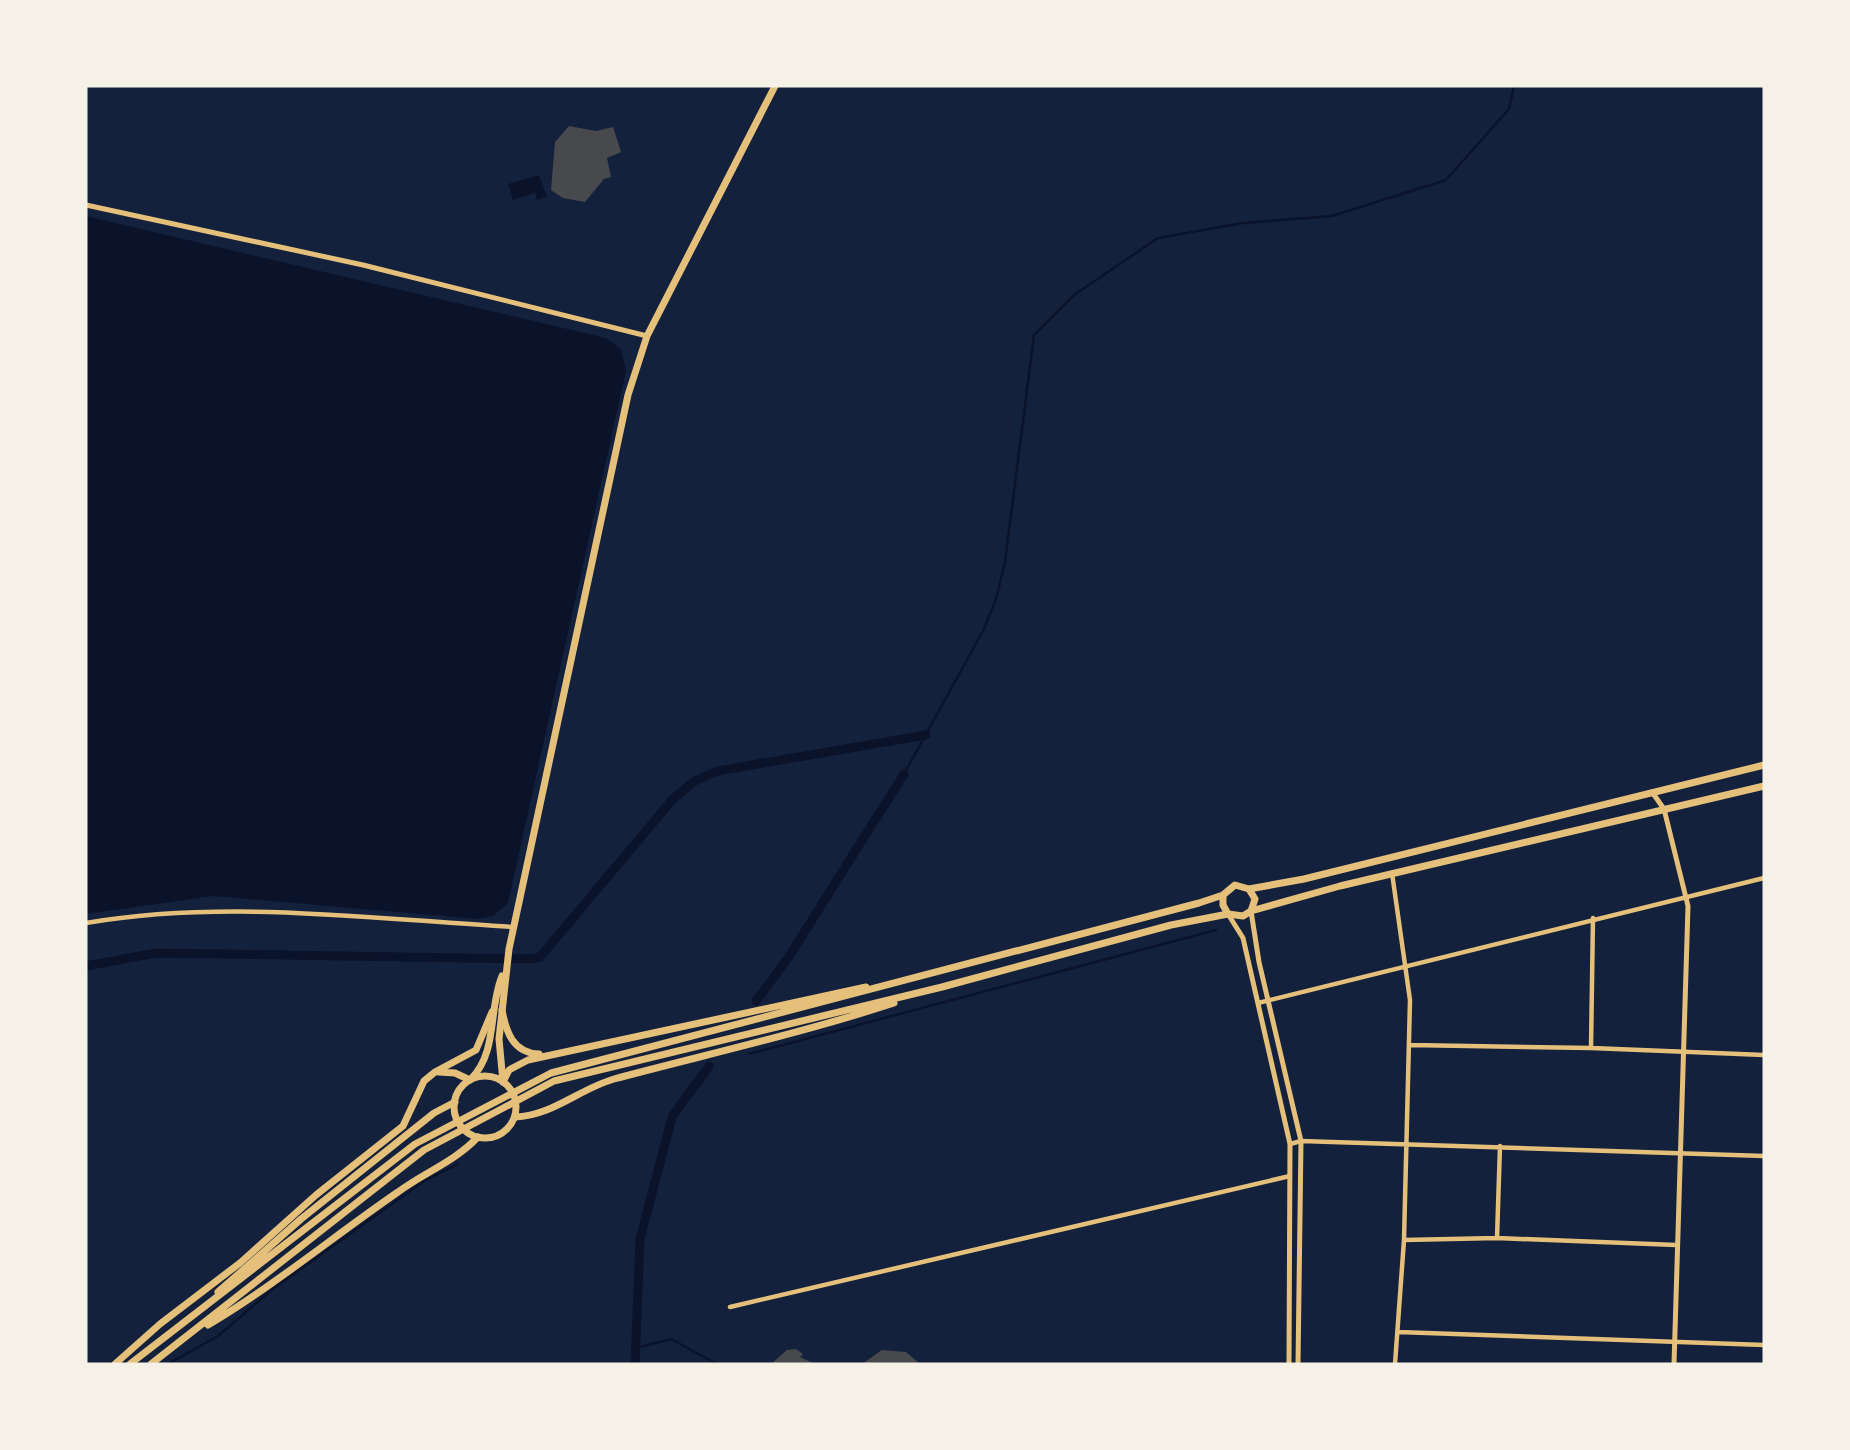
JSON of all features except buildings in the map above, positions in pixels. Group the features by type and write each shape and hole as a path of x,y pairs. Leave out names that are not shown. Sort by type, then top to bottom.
{"main road":[{"path":"492,1012 488,1051 481,1070 458,1093 455,1102 457,1120 462,1128 478,1137 496,1136 511,1125 515,1117 516,1101 503,1082 499,1058 506,968 614,451 647,336 775,86"},
{"path":"130,1364 415,1144 520,1087 575,1065 755,1021 1223,895 1235,885 1249,889 1304,878 1764,765"},
{"path":"151,1364 384,1180 452,1134 524,1095 575,1074 942,987 1171,925 1228,914 1238,917 1251,911 1392,873 1764,786"},
{"path":"1249,889 1255,900 1251,911"},
{"path":"1223,895 1223,905 1228,914"},
{"path":"115,1364 160,1324 240,1263 316,1195 403,1126 424,1081 476,1050 506,968"},
{"path":"503,1082 517,1064 560,1052 941,970"},
{"path":"515,1117 546,1112 585,1090 612,1080 746,1047 942,987"},
{"path":"502,1010 505,1030 511,1041 522,1050 531,1054 560,1052"},
{"path":"435,1072 454,1073 470,1080 483,1076 503,1082"},
{"path":"175,1329 301,1219 434,1113 455,1102"},
{"path":"183,1340 250,1300 416,1180 455,1159 478,1137"}],"street":[{"path":"86,205 350,262 647,336"},
{"path":"1652,792 1664,809 1688,897 1674,1364"},
{"path":"1392,873 1407,967 1410,1045 1404,1240 1395,1364"},
{"path":"1258,1003 1593,918 1764,878"},
{"path":"86,923 144,913 215,910 514,927"},
{"path":"1251,911 1268,1000 1301,1141 1298,1364"},
{"path":"1228,914 1243,938 1290,1144 1289,1364"},
{"path":"1591,1048 1593,918"},
{"path":"1410,1045 1591,1048 1764,1055"},
{"path":"1290,1144 1301,1141 1500,1146 1764,1156"},
{"path":"1497,1238 1500,1146"},
{"path":"730,1307 1290,1176"},
{"path":"1404,1240 1497,1238 1676,1245"},
{"path":"1398,1332 1764,1345"}],"water":[{"path":"539,175 547,197 537,200 535,193 513,200 508,184"},
{"path":"86,216 606,338 621,349 626,371 508,903 493,916 477,919 213,896 86,914"}],"waterway":[{"path":"904,774 984,629 996,599 1005,562 1034,335 1074,295 1158,238 1243,223 1332,216 1446,180 1509,109 1514,86"},
{"path":"86,966 156,953 540,957 673,799 693,782 717,771 926,735"},
{"path":"756,1001 788,958 904,774"},
{"path":"749,1054 1216,930"},
{"path":"635,1364 640,1239 672,1117 709,1066"},
{"path":"168,1364 218,1336 274,1288 424,1181 458,1164"},
{"path":"636,1348 671,1339 717,1364"}]}
